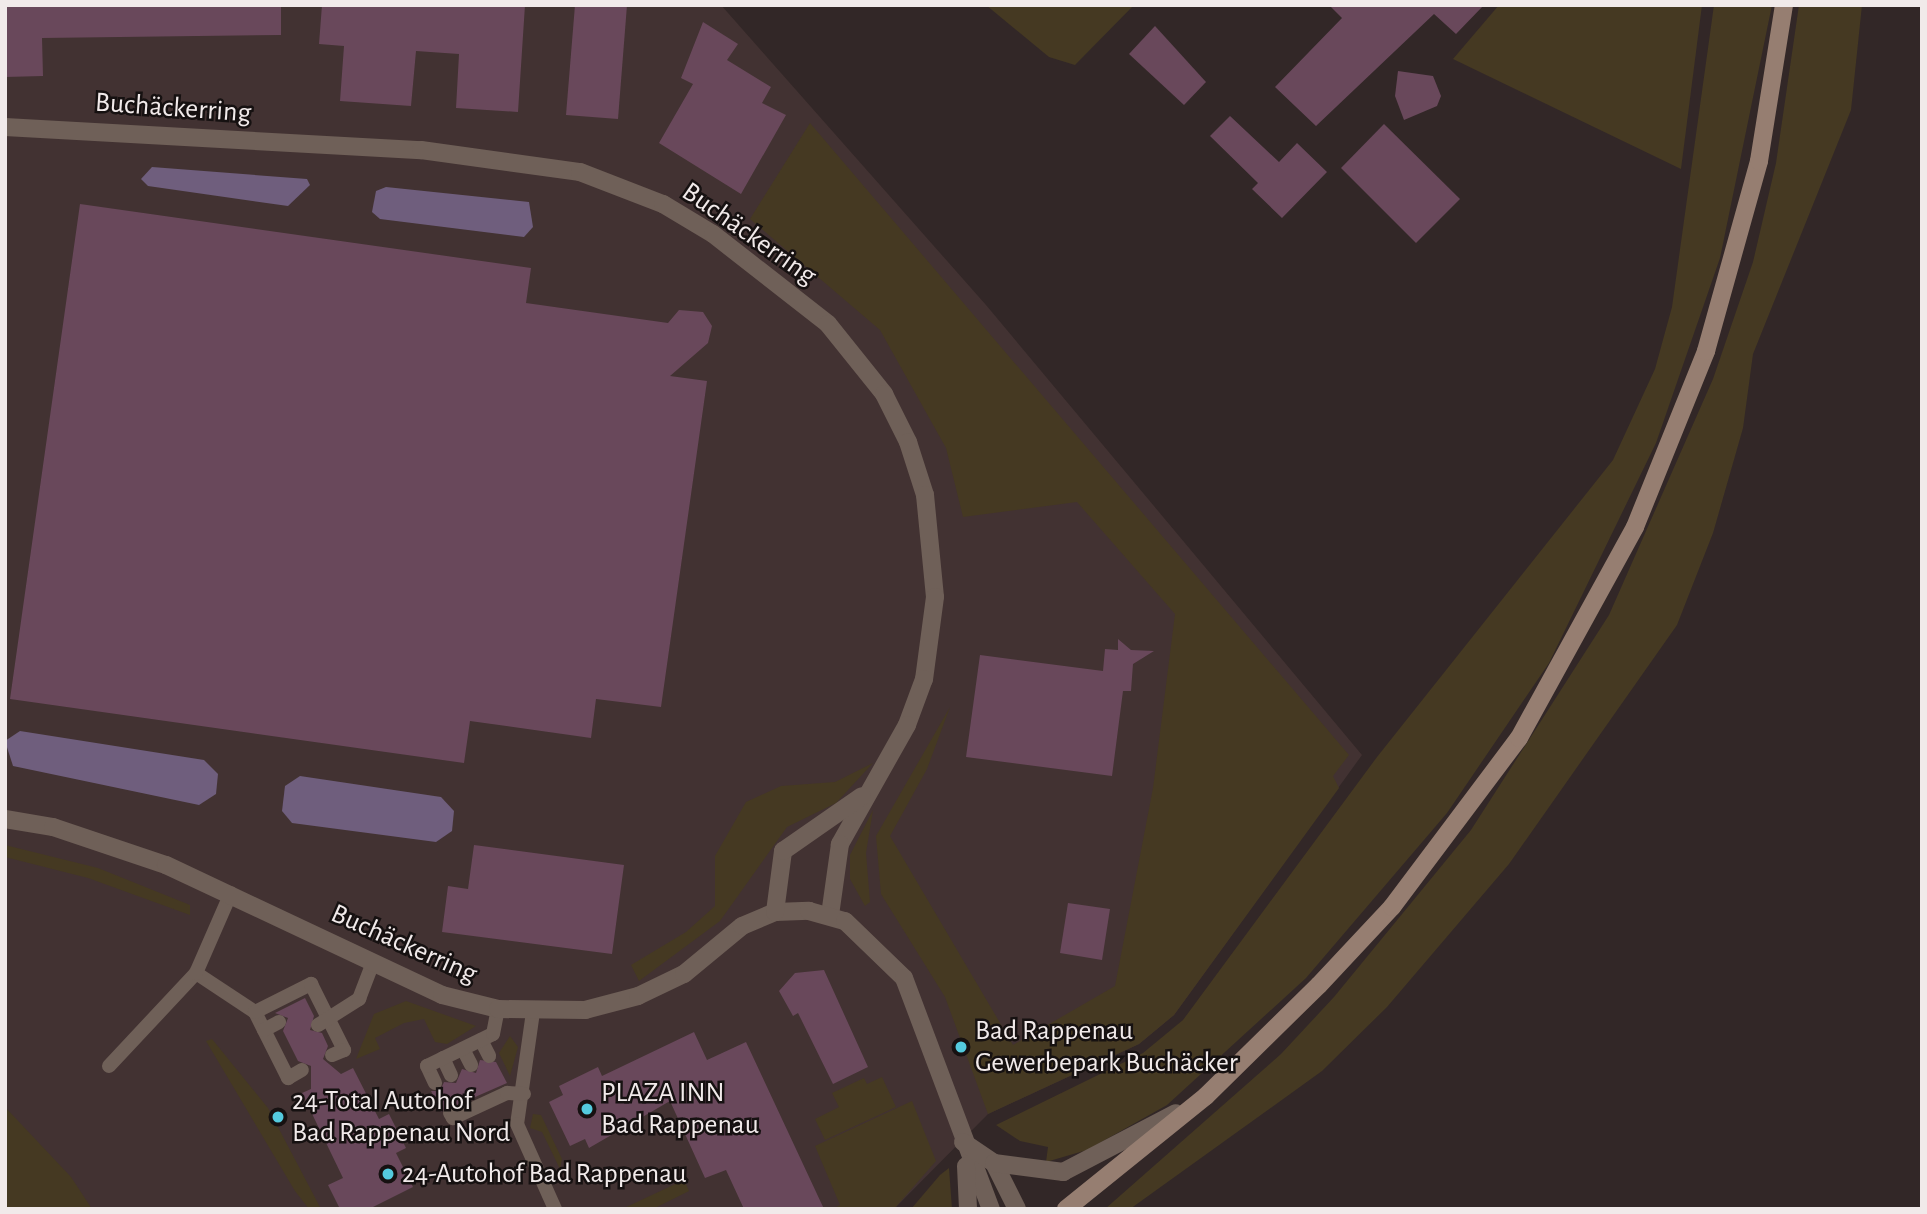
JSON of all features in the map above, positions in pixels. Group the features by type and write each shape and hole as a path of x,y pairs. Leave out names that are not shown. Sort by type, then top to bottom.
{"main road":[{"path":"1066,1209 1203,1098 1392,907 1519,738 1584,630 1670,450 1706,351 1759,161 1784,5"},
{"path":"1086,1209 1093,1189"}],"street":[{"name":"Buchäckerring","path":"5,127 421,150 580,172 663,204 799,299 855,353 884,394 916,468 934,551 924,679 907,725 840,844 830,915"},
{"name":"Buchäckerring","path":"775,912 783,852 868,792"},
{"name":"Buchäckerring","path":"5,819 109,844 231,893 442,995 498,1009 533,1012 584,1010 639,996 684,974 742,926 775,912 830,915 861,932 904,978 963,1142 991,1209"},
{"path":"963,1142 994,1163 1062,1172 1203,1098"},
{"name":"Buchäckerring","path":"963,1142 968,1209"},
{"path":"994,1163 1017,1209"}],"lane":[{"path":"108,1066 196,973 231,893"},
{"path":"327,1029 359,999 373,963"},
{"path":"196,973 255,1012 288,1078 302,1070"},
{"path":"255,1012 311,984 315,1005 327,1029 344,1050 332,1055"},
{"path":"435,1083 427,1066 493,1034 498,1009"},
{"path":"533,1012 524,1094 517,1124 555,1209"},
{"path":"264,1030 279,1022"},
{"path":"481,1040 489,1056"},
{"path":"276,1054 291,1047"},
{"path":"463,1049 471,1065"},
{"path":"443,1058 451,1075"},
{"path":"450,1113 453,1118 506,1090 524,1094"}],"shaded area":[{"path":"5,5 721,5 986,305 1362,755 1174,1015 1139,1044 988,1114 894,1209 92,1209 5,1107"},
{"path":"986,5 1134,5 1075,65 1049,57"},
{"path":"1499,5 1702,5 1681,169 1453,59"},
{"path":"1714,5 1772,5 1720,258 1656,443 1549,663 1447,813 1306,978 1167,1105 1087,1150 1046,1162 1048,1147 1020,1141 996,1125 1143,1053 1183,1020 1377,757 1613,460 1655,369 1672,307"},
{"path":"1799,5 1862,5 1851,110 1753,354 1743,428 1713,533 1677,625 1509,864 1387,1007 1322,1071 1130,1209 1105,1209 1281,1054 1334,997 1471,830 1609,615 1713,379 1753,262 1776,163"},
{"path":"810,123 1349,755 1333,776 1339,788 1174,1015 1139,1044 988,1114 945,997 881,894 876,836 950,707 927,769 890,836 1013,1045 1115,986 1153,788 1175,614 1077,502 963,517 946,448 880,330 750,219"},
{"path":"152,167 307,179 310,185 288,206 148,186 141,179"},
{"path":"386,187 529,202 533,227 524,237 380,219 372,212 376,191"},
{"path":"20,731 204,760 218,774 216,794 199,805 13,766 5,741"},
{"path":"873,763 836,803 787,827 720,921 639,981 631,965 686,932 715,906 715,856 746,802 781,786 835,782"},
{"path":"300,776 441,797 454,811 452,831 436,842 292,823 282,811 285,786"},
{"path":"873,810 866,853 870,902 865,906 850,879 850,855"},
{"path":"5,845 98,868 190,905 190,915 88,878 5,857"},
{"path":"406,1001 476,1026 447,1044 435,1042 424,1019 404,1023 375,1038 380,1049 356,1059 374,1014"},
{"path":"510,1036 518,1047 510,1076 499,1053"},
{"path":"212,1039 268,1108 321,1209 309,1209 295,1191 206,1041"},
{"path":"882,1077 896,1107 825,1140 815,1119 839,1107 832,1093 864,1078 867,1084"},
{"path":"912,1101 936,1161 894,1209 833,1209 840,1205 815,1146"},
{"path":"5,1107 71,1177 92,1209 5,1209"},
{"path":"533,1114 541,1115 562,1159 560,1169 542,1132 530,1128"},
{"path":"949,1168 952,1209 911,1209 940,1175"},
{"path":"684,1180 689,1191 653,1209 622,1209"}],"building":[{"path":"5,5 281,5 281,35 42,38 43,76 5,77"},
{"path":"322,5 525,5 518,112 456,108 459,54 416,51 411,106 340,101 344,46 319,44"},
{"path":"575,5 627,5 618,119 566,115"},
{"path":"1329,5 1484,5 1456,34 1434,14 1316,126 1275,87 1342,18"},
{"path":"703,22 738,44 727,60 771,87 762,103 786,115 741,194 659,143 693,84 681,78"},
{"path":"1155,26 1206,82 1184,105 1129,54"},
{"path":"1398,71 1433,76 1441,96 1437,106 1404,120 1395,96"},
{"path":"1230,116 1279,162 1297,143 1327,172 1282,218 1252,189 1258,183 1210,136"},
{"path":"1384,124 1460,199 1416,243 1341,168"},
{"path":"80,204 531,268 526,303 668,323 679,310 703,312 712,326 708,343 670,376 707,381 661,707 596,699 591,738 470,721 464,763 10,699"},
{"path":"1118,639 1131,650 1154,651 1133,664 1131,691 1123,691 1112,776 966,757 980,655 1103,671 1105,649 1118,650"},
{"path":"474,845 624,865 612,954 442,932 448,886 468,889"},
{"path":"1068,903 1110,909 1102,960 1060,953"},
{"path":"824,970 868,1067 833,1084 798,1013 793,1016 779,991 795,973"},
{"path":"305,998 314,1016 310,1030 322,1033 328,1046 323,1059 341,1074 353,1068 379,1119 389,1114 406,1148 396,1153 413,1187 369,1209 340,1209 328,1185 343,1178 302,1093 311,1089 311,1066 298,1061 283,1031 288,1018 275,1013"},
{"path":"694,1032 707,1060 746,1042 824,1209 744,1209 726,1170 705,1178 670,1101 589,1148 585,1139 570,1146 549,1102 563,1095 559,1086 598,1067 602,1076"},
{"path":"480,1060 496,1062 507,1083 441,1112 431,1091 440,1091 444,1082 456,1083 462,1069 476,1073"}],"place":[{"name":"Bad Rappenau Gewerbepark Buchäcker","path":"961,1047"},
{"name":"PLAZA INN Bad Rappenau","path":"587,1109"},
{"name":"24-Total Autohof Bad Rappenau Nord","path":"278,1117"},
{"name":"24-Autohof Bad Rappenau","path":"388,1174"}]}
